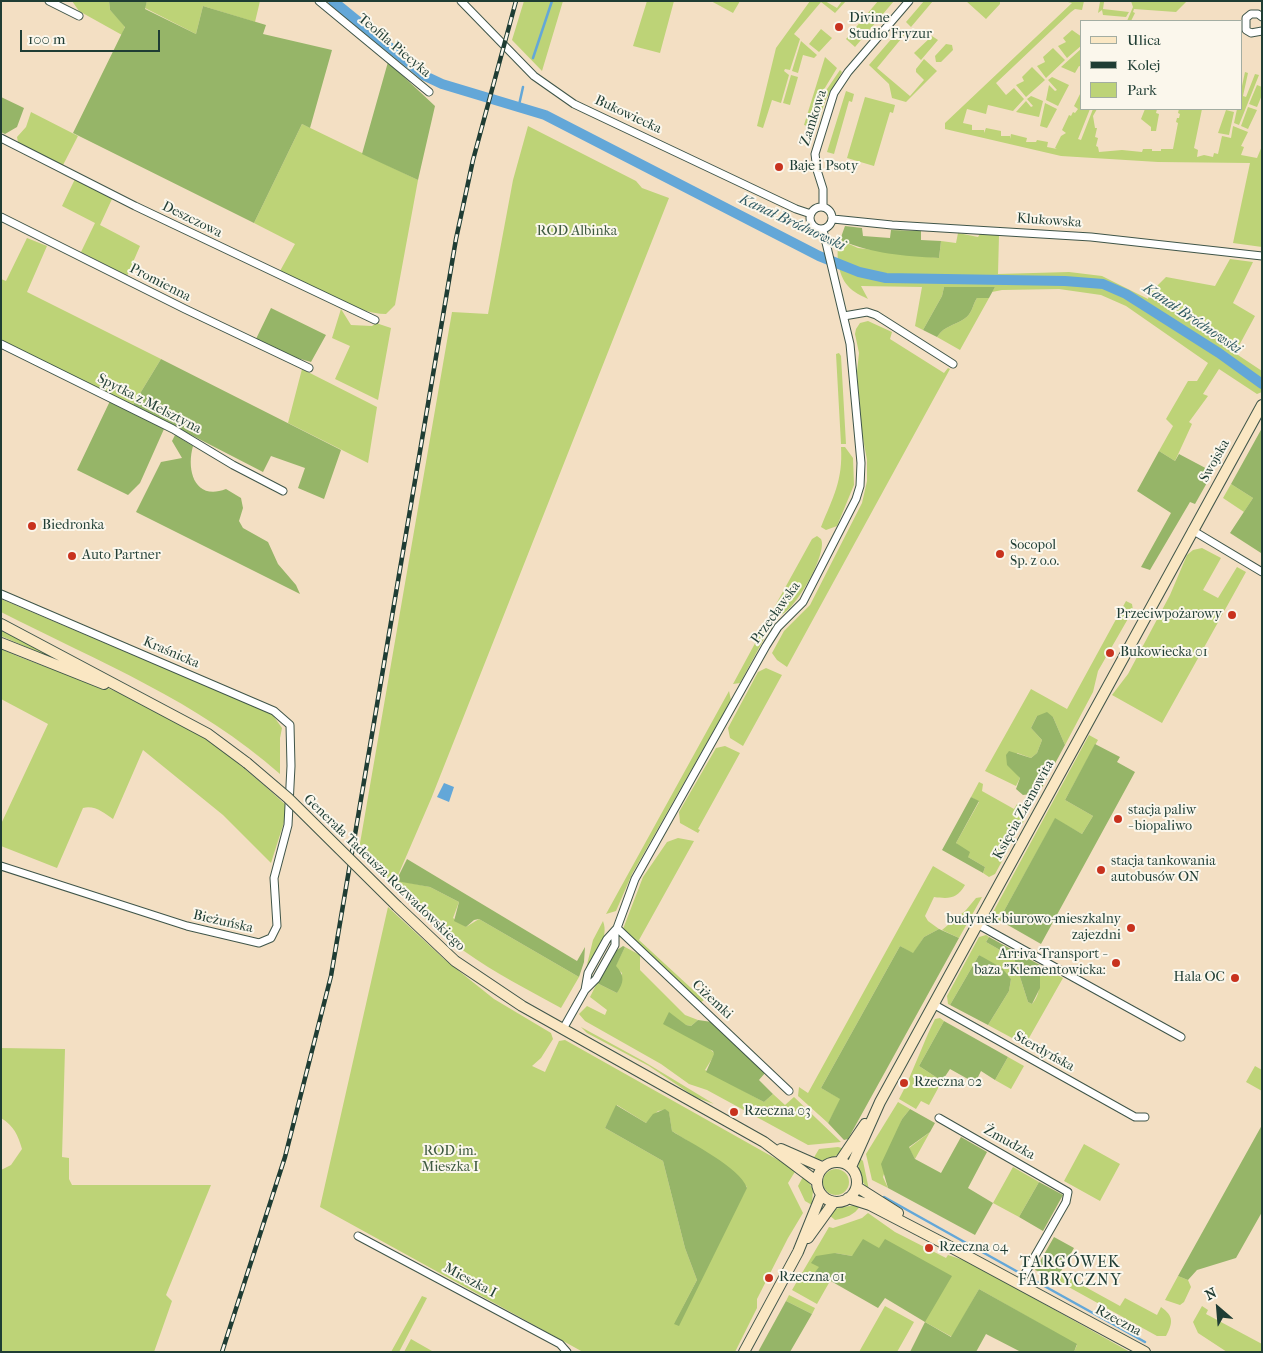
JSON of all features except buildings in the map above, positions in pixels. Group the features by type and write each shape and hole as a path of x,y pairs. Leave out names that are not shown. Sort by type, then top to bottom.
{"street":[{"path":"49,1 79,16"},
{"name":"Teofila Piecyka","path":"319,1 429,92"},
{"name":"Bukowiecka","path":"461,1 534,76 574,104 796,209 811,214"},
{"name":"Zamkowa","path":"823,207 823,189 816,170 815,154 834,93 848,72 909,1"},
{"path":"1262,17 1258,14 1251,14 1246,18 1244,24 1246,30 1251,33 1262,30"},
{"name":"Deszczowa","path":"1,138 135,206 375,320"},
{"path":"823,207 830,211 833,219 830,226 823,230 812,225 811,214 816,208 823,207"},
{"name":"Promienna","path":"1,217 185,309 309,368"},
{"name":"Klukowska","path":"833,219 892,225 1091,237 1262,256"},
{"path":"823,230 844,316 866,312 876,315 953,364"},
{"name":"Przecławska","path":"563,1029 585,990 588,973 607,939 616,930 635,879 769,640 778,627 803,602 856,499 860,486 860,463 850,346 844,316"},
{"name":"Spytka z Melsztyna","path":"1,344 173,429 233,465 283,490"},
{"name":"Swojska","path":"1192,530 1261,407"},
{"path":"1192,530 1262,572"},
{"name":"Księcia Ziemowita","path":"851,1167 880,1102 1192,530"},
{"name":"Kraśnicka","path":"1,594 274,711 290,725 291,766"},
{"name":"Generała Tadeusza Rozwadowskiego","path":"1,624 208,734 248,763 288,798 396,906 455,961 522,1006 764,1142 822,1168"},
{"name":"Generała Tadeusza Rozwadowskiego","path":"1,643 150,702"},
{"name":"Bieżuńska","path":"1,866 187,926 259,943 266,942 271,938 277,926 274,878 288,825 291,766"},
{"path":"977,924 1181,1037"},
{"name":"Ciżemki","path":"616,930 789,1091"},
{"name":"Sterdyńska","path":"933,1004 1135,1117 1145,1118"},
{"name":"Księcia Ziemowita","path":"840,1162 880,1102"},
{"name":"Żmudzka","path":"939,1118 1066,1189 1069,1195 1019,1284"},
{"name":"Generała Tadeusza Rozwadowskiego","path":"764,1142 816,1181"},
{"path":"744,1352 798,1252 821,1195 816,1181 822,1168 831,1162 840,1162 851,1167 857,1179 857,1187 848,1198 834,1202 798,1252"},
{"name":"Rzeczna","path":"857,1187 946,1244"},
{"path":"821,1195 834,1202"},
{"name":"Rzeczna","path":"848,1198 870,1205 946,1244 1145,1352"},
{"name":"Mieszka I","path":"358,1236 560,1344 567,1352"}],"green space":[{"path":"72,1 109,1 110,10 125,26 122,35 79,11"},
{"path":"109,1 147,1 145,9 196,34 203,6 266,25 263,34 332,50 310,128 302,124 254,223 73,133 125,27 110,10"},
{"path":"147,1 260,1 255,22 203,6 196,34 145,8"},
{"path":"524,1 563,1 542,71 512,40"},
{"path":"647,1 674,1 660,53 633,46"},
{"path":"711,1 740,1 733,13"},
{"path":"810,1 825,1 837,8 842,1 846,1 835,13 821,2 794,34 800,39 790,70 785,69 784,71 789,75 781,103 772,100 763,128 757,126 776,48"},
{"path":"878,1 894,1 855,47 846,39"},
{"path":"924,1 933,1 911,27 906,22"},
{"path":"966,1 1000,1 1000,4 986,19"},
{"path":"1064,1 1084,1 1082,10 1075,9 1071,12 996,83 1006,95 1014,88 1024,99 1013,111 988,105 986,114 967,109 963,123 972,125 972,130 984,130 984,133 986,128 1001,131 1001,136 1010,136 1010,139 1011,134 1027,138 1026,142 1036,142 1037,140 1048,142 1047,147 1057,149 1055,148 1061,136 1066,133 1062,130 1069,115 1071,116 1078,109 1074,106 1080,94 1080,110 1090,110 1078,139 1081,140 1093,110 1096,110 1093,116 1095,128 1097,128 1095,137 1098,138 1096,146 1099,152 1122,150 1142,152 1143,149 1161,151 1161,149 1173,149 1178,123 1176,122 1180,114 1178,113 1179,110 1202,110 1194,148 1198,150 1197,157 1204,155 1213,157 1214,153 1218,154 1222,136 1231,138 1233,126 1248,132 1241,146 1244,147 1241,155 1257,158 1262,146 1262,247 1233,243 1250,163 1158,162 1061,156 945,129 945,123 1072,3"},
{"path":"1131,1 1187,1 1176,12 1134,9 1133,12 1135,13 1132,20 1127,20 1133,7"},
{"path":"1100,2 1104,2 1103,9 1129,12 1126,17 1103,15 1102,10 1098,13"},
{"path":"821,29 832,38 819,52 809,44"},
{"path":"900,29 906,33 877,68 910,96 924,80 916,72 916,69 924,59 937,71 906,102 892,98 889,84 869,65"},
{"path":"1072,30 1080,36 1080,47 1067,58 1058,46 1066,42 1063,38"},
{"path":"932,36 938,40 921,60 914,53"},
{"path":"801,41 817,55 814,58 803,55 798,73 792,71"},
{"path":"946,44 952,45 953,50 941,62 936,62 935,56"},
{"path":"1053,48 1065,60 1046,78 1037,66 1045,62 1043,57"},
{"path":"1080,50 1080,66 1075,73 1061,67"},
{"path":"825,57 837,68 820,96 811,127 804,125"},
{"path":"388,62 435,106 418,180 362,154"},
{"path":"1032,67 1045,80 1026,97 1016,85 1024,81 1022,77"},
{"path":"840,70 842,72 826,99 816,128 813,128 825,92"},
{"path":"1245,72 1248,73 1243,96"},
{"path":"1255,74 1259,75 1239,125 1234,123 1237,110 1243,110 1243,96 1246,97"},
{"path":"791,75 798,77 790,105 783,103"},
{"path":"1052,77 1069,85 1058,106 1046,100 1049,85 1055,91 1057,90 1048,80"},
{"path":"1257,85 1262,87 1262,95 1257,107 1249,104"},
{"path":"846,91 854,94 852,102 849,101 834,154 827,152"},
{"path":"1031,96 1043,101 1039,117 1016,112 1026,101 1031,107 1033,106 1027,99"},
{"path":"1,97 24,108 17,127 5,134 1,132"},
{"path":"865,97 895,105 893,113 890,112 874,166 847,158"},
{"path":"1045,103 1057,109 1047,128 1040,126"},
{"path":"1248,107 1257,110 1248,129 1241,126"},
{"path":"1145,110 1157,110 1156,113 1159,114 1156,131 1151,131 1151,127 1141,119"},
{"path":"1226,110 1234,112 1229,135 1218,133"},
{"path":"31,112 78,136 62,167 18,142 17,137 26,127"},
{"path":"302,124 418,180 395,305 386,314 374,313 347,304 280,271 295,244 254,223"},
{"name":"ROD Albinka","path":"528,126 636,181 642,188 669,198 431,799 396,880 430,887 459,902 453,918 466,927 479,919 579,977 561,1008 488,967 450,940 423,916 359,849 452,312 488,314 513,180"},
{"path":"75,179 112,199 100,225 140,246 127,276 81,252 95,223 62,206"},
{"path":"845,226 862,228 863,236 890,238 891,230 921,231 921,240 941,241 939,258 888,254 852,245 840,240"},
{"path":"958,233 978,237 980,234 999,235 998,274 1069,272 1102,276 1148,299 1150,293 1166,277 1215,286 1230,259 1253,262 1233,303 1255,316 1235,353 1262,371 1262,392 1257,394 1219,369 1203,394 1208,396 1189,422 1192,424 1175,461 1159,451 1173,426 1166,419 1188,381 1197,381 1208,363 1126,306 1101,295 1059,289 1002,290 992,292 995,287 944,287 942,296 923,330 915,326 922,287 861,286 868,299 850,288 842,276 838,264 838,245 840,240 858,248 939,258 941,241 956,243"},
{"path":"27,238 47,246 27,292 161,359 133,405 1,341 1,279 6,281"},
{"path":"944,287 995,287 989,298 977,298 967,317 946,328 937,337 923,330 942,296"},
{"path":"977,298 989,298 960,350 937,337 946,328 967,317"},
{"path":"271,308 326,335 311,362 293,357 256,339"},
{"path":"341,309 351,325 372,326 376,323 391,328 378,400 335,379 350,346 332,338"},
{"path":"868,321 892,332 890,339 944,373 948,368 950,369 787,667 777,660 772,653 784,631 810,605 862,503 867,481 867,460 862,433 857,372 859,353 855,334 860,323"},
{"path":"839,353 841,356 846,444 841,444 836,354"},
{"path":"161,359 341,450 324,499 298,488 305,468 271,456 263,472 133,405"},
{"path":"302,369 377,407 368,463 288,423"},
{"path":"110,401 164,429 140,483 128,495 77,470"},
{"path":"1262,428 1261,553 1230,533 1253,498 1231,484"},
{"path":"175,435 193,446 191,456 192,474 200,487 207,491 215,492 226,489 241,498 243,508 239,521 243,528 268,542 278,564 296,585 300,594 136,512 161,462 182,458 172,441"},
{"path":"841,447 845,447 853,458 854,485 837,526 826,530 821,527 839,479"},
{"path":"1159,451 1175,461 1179,454 1213,472 1195,504 1190,502 1150,570 1141,567 1171,513 1137,491"},
{"path":"1231,484 1253,498 1244,512 1223,498"},
{"path":"817,536 821,539 820,556 802,592 787,611 778,616 770,615 812,539"},
{"path":"1202,548 1221,558 1203,590 1218,598 1237,567 1246,572 1162,723 1112,695 1128,674 1170,595 1187,555 1193,550"},
{"path":"1,599 272,714 282,728 280,738 280,774 216,725 182,704 111,666 1,612"},
{"path":"1126,601 1132,604 1133,610 1098,671 1093,692 1065,745 1053,717 1037,716 1031,728 1042,740 1037,753 1031,758 1017,753 1017,774 1020,778 1016,786 985,771 1031,689 1067,709"},
{"path":"766,623 766,635 740,683 733,684"},
{"path":"1,630 60,660 61,662 1,636"},
{"path":"1,649 138,700 159,710 217,747 253,775 287,806 285,819 271,863 223,815 143,750 113,819 95,809 83,808 57,868 1,846 1,824 48,724 1,699"},
{"path":"766,668 782,675 743,746 730,738 728,728 758,672"},
{"path":"729,691 731,700 632,874 616,911 606,914"},
{"path":"1047,712 1053,717 1065,745 1039,793 1023,795 1016,789 1020,778 1007,765 1006,755 1009,751 1031,758 1037,753 1042,740 1031,728 1037,716"},
{"path":"1089,735 1098,740 1065,800 1093,816 1082,834 1055,819 999,920 993,917 992,914"},
{"path":"1095,744 1120,757 1117,762 1135,772 1041,944 999,920 1055,818 1082,834 1093,816 1065,800"},
{"path":"725,746 740,753 698,829 700,830 698,833 680,823 679,812 716,748"},
{"path":"979,782 983,784 982,791 1014,809 1017,804 1022,808 1026,817 995,874 989,877 983,873 985,867 968,857 956,843 979,802 971,797"},
{"path":"971,797 979,801 956,843 970,852 968,857 985,867 983,873 942,850"},
{"path":"678,838 694,841 639,940 704,1000 700,1003 623,929 643,877 667,842"},
{"path":"407,859 577,961 585,947 584,962 579,977 479,919 474,920 466,927 454,921 459,902 430,887 396,881"},
{"path":"933,866 965,885 959,893 952,897 934,897 925,916 928,921 939,929 924,937 913,954 900,946 821,1088 841,1099 828,1123 798,1096 799,1087 808,1093"},
{"path":"982,897 959,938 942,930 966,910 976,898"},
{"name":"ROD im. Mieszka I","path":"388,907 444,959 494,999 551,1033 553,1039 541,1058 532,1066 545,1072 559,1041 565,1040 796,1170 788,1183 803,1213 757,1299 757,1308 735,1352 583,1352 320,1207","holes":["617,1105 646,1123 658,1111 665,1110 669,1113 672,1131 722,1163 747,1187 674,1324 697,1280 685,1248 663,1161 605,1128"]},
{"path":"603,921 605,928 602,941 585,973 593,940"},
{"path":"939,929 959,938 848,1139 844,1140 828,1123 840,1099 821,1088 900,946 913,953 924,937"},
{"path":"986,935 989,937 986,942 1014,958 1028,1002 1032,1004 1037,995 1040,965 1063,978 1025,1045 988,1025 1009,991 1011,979 979,955 950,1005 948,1004 947,996 979,937"},
{"path":"989,937 1040,965 1040,988 1032,1004 1028,1002 1014,958 986,942"},
{"path":"623,946 625,947 616,966 622,976 621,986 617,993 597,983 614,952"},
{"path":"625,947 640,955 640,970 685,1015 698,1020 691,1026 686,1025 715,1054 705,1070 764,1102 773,1094 785,1105 794,1097 841,1142 808,1145 707,1090 689,1084 661,1064 585,1021 579,1014 587,1006 605,1015 607,1010 590,997 597,983 617,993 622,973 615,967"},
{"path":"979,955 1002,968 1011,979 1009,991 988,1025 950,1005"},
{"path":"669,1012 686,1025 691,1026 698,1020 712,1022 765,1073 759,1080 773,1094 764,1102 706,1072 714,1054 713,1051 663,1024"},
{"path":"940,1018 944,1021 919,1066 942,1081 929,1105 921,1101 916,1109 899,1099 935,1019"},
{"path":"944,1021 1008,1057 995,1080 981,1071 975,1083 950,1069 942,1081 919,1066"},
{"path":"581,1027 643,1061 714,1104 695,1097 649,1066 587,1033"},
{"path":"1,1048 65,1049 62,1157 69,1158 69,1179 72,1185 211,1185 166,1295 172,1301 154,1352 1,1352 1,1170 11,1165 22,1149 15,1131 1,1118"},
{"path":"1008,1057 1024,1066 1011,1089 995,1080"},
{"path":"1255,1066 1262,1070 1262,1091 1246,1082"},
{"path":"898,1102 910,1109 902,1119 883,1177 888,1188 872,1180 866,1154"},
{"path":"616,1105 646,1123 653,1114 665,1109 669,1112 672,1131 725,1164 743,1180 747,1188 679,1326 674,1324 697,1280 685,1248 663,1161 605,1128"},
{"path":"910,1109 935,1123 930,1132 909,1147 915,1159 941,1173 961,1137 987,1152 968,1188 993,1203 975,1235 888,1188 881,1164 902,1119"},
{"path":"1262,1125 1262,1212 1236,1258 1197,1270 1188,1280 1178,1276"},
{"path":"930,1132 915,1159 909,1148"},
{"path":"1084,1144 1120,1164 1100,1201 1064,1181"},
{"path":"838,1147 845,1149 830,1158 822,1160 813,1159 819,1149"},
{"path":"860,1158 863,1161 869,1190 860,1175 858,1167"},
{"path":"1013,1167 1039,1182 1019,1217 993,1203"},
{"path":"836,1169 846,1172 849,1182 846,1192 836,1195 826,1192 823,1182 826,1172"},
{"path":"804,1175 813,1189 812,1205 805,1201 798,1186"},
{"path":"1039,1182 1063,1195 1043,1231 1019,1217"},
{"path":"855,1205 860,1206 853,1214 846,1217 835,1220 829,1215 834,1209"},
{"path":"868,1213 895,1232 946,1258 948,1255 969,1262 1130,1352 1074,1352 1077,1345 979,1289 952,1337 925,1322 879,1248 852,1256 835,1253 815,1272 830,1281 817,1304 792,1290 829,1227 833,1228 862,1218"},
{"path":"1054,1237 1074,1248 1056,1280 1035,1270"},
{"path":"863,1239 879,1248 885,1239 952,1276 925,1322 885,1298 878,1308 815,1272 819,1267 811,1263 816,1256 835,1253 852,1256"},
{"path":"1060,1273 1120,1306 1125,1298 1157,1315 1161,1307 1171,1320 1166,1336 1157,1336 1056,1280"},
{"path":"1178,1276 1188,1280 1191,1287 1184,1302 1180,1305 1165,1300"},
{"path":"979,1289 1077,1344 1074,1352 1021,1352 986,1334 976,1352 910,1352 925,1322 951,1337"},
{"path":"789,1295 815,1308 812,1314 786,1301"},
{"path":"422,1296 427,1298 399,1352 391,1352"},
{"path":"786,1301 812,1314 790,1352 758,1352"},
{"path":"885,1306 914,1322 897,1352 859,1352"},
{"path":"1202,1306 1208,1310 1206,1314 1262,1344 1262,1352 1227,1352 1198,1333 1193,1322"},
{"path":"411,1339 432,1351 432,1352 404,1352"}],"water":[{"path":"444,783 454,787 449,802 437,797"}],"waterway":[{"name":"Kanał Bródnowski","path":"333,1 425,76 442,84 545,115 819,256 859,272 886,278 1065,281 1103,284 1126,294 1219,353 1262,384"},
{"path":"533,58 552,1"},
{"path":"519,105 523,87"},
{"path":"884,1197 1018,1272"},
{"path":"1037,1282 1145,1342"}],"railway":[{"path":"222,1352 285,1157 331,976 456,239 473,160 516,1"}],"place":[{"name":"Divine Studio Fryzur","path":"839,27"},
{"name":"Baje i Psoty","path":"779,167"},
{"name":"Biedronka","path":"32,526"},
{"name":"Socopol Sp. z o.o.","path":"1000,554"},
{"name":"Auto Partner","path":"72,556"},
{"name":"Przeciwpożarowy","path":"1232,615"},
{"name":"Bukowiecka 01","path":"1110,653"},
{"name":"stacja paliw - biopaliwo","path":"1118,819"},
{"name":"stacja tankowania autobusów ON","path":"1101,870"},
{"name":"budynek biurowo-mieszkalny zajezdni","path":"1131,928"},
{"name":"Arriva Transport - baza \"Klementowicka:","path":"1116,963"},
{"name":"Hala OC","path":"1235,978"},
{"name":"Rzeczna 02","path":"904,1083"},
{"name":"Rzeczna 03","path":"734,1112"},
{"name":"Rzeczna 04","path":"929,1248"},
{"name":"Rzeczna 01","path":"769,1278"}],"district":[{"name":"TARGÓWEK FABRYCZNY","path":"1070,1272"}]}
